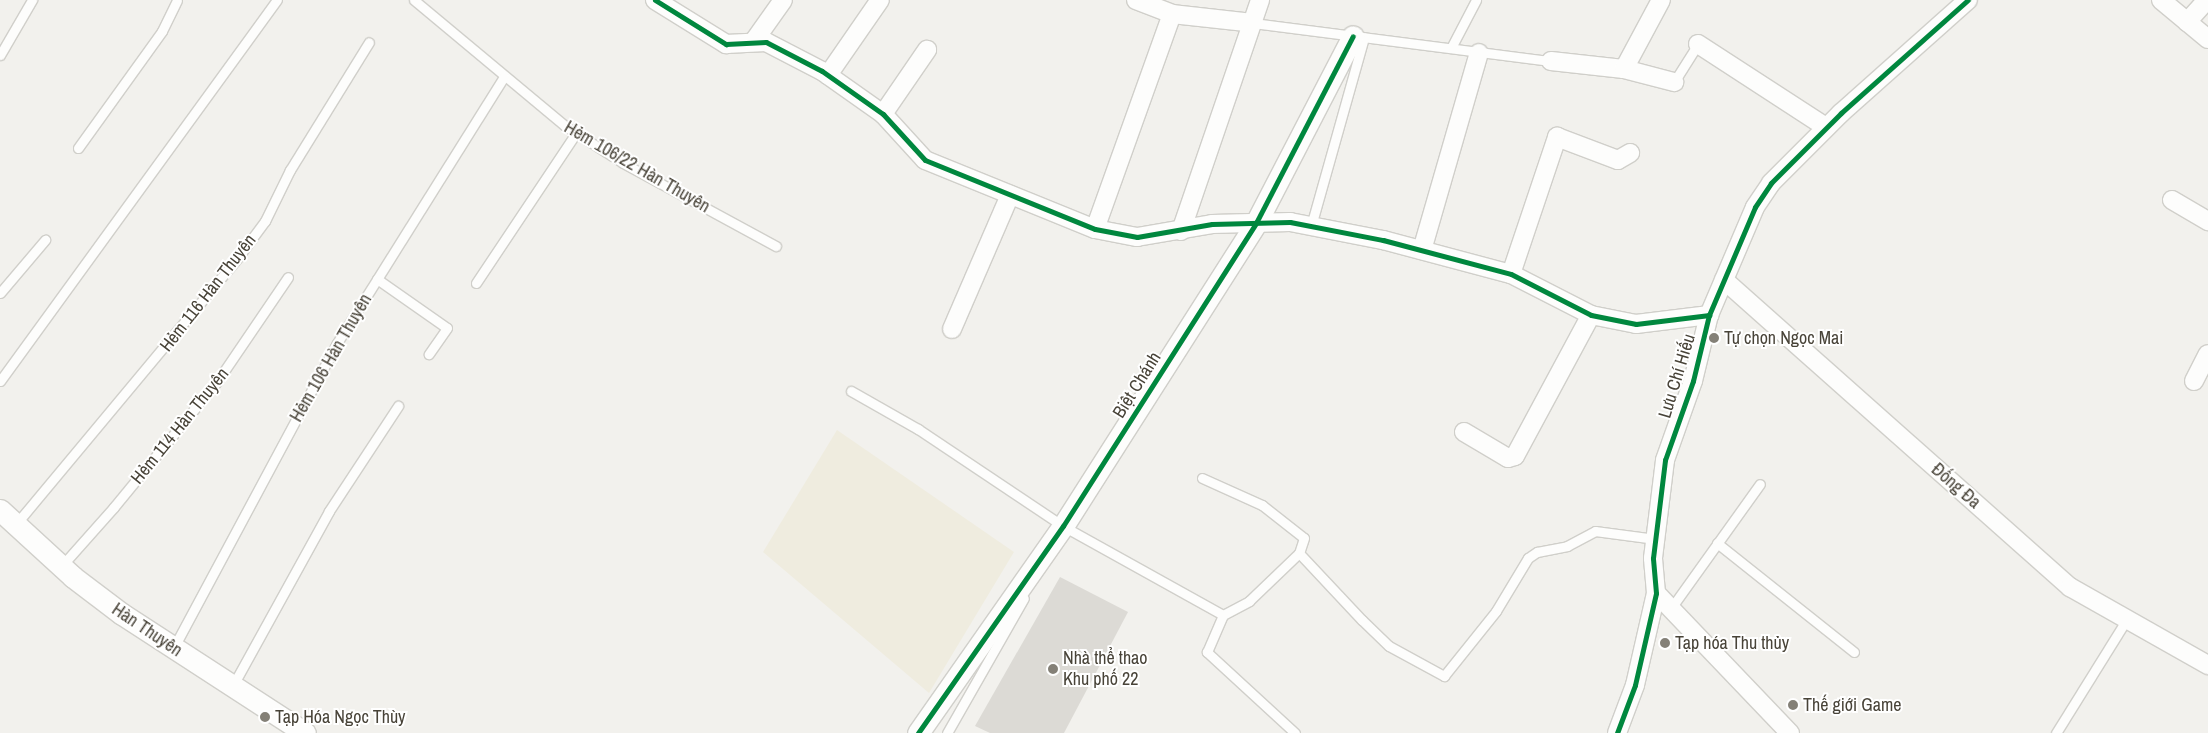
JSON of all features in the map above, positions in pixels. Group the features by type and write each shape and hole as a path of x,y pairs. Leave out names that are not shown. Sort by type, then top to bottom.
{"street":[{"path":"655,0 726,44 754,41 777,47 828,75 883,114 925,160 1095,229 1137,237 1258,221 1311,226 1422,250 1511,274 1591,316 1636,324 1709,314"},
{"path":"754,41 783,0"},
{"path":"828,75 880,0"},
{"path":"1136,0 1172,14 1253,23"},
{"path":"1181,231 1260,0"},
{"path":"1624,68 1661,0"},
{"name":"Lưu Chí Hiếu","path":"1617,733 1635,685 1656,593 1655,539 1665,460 1693,381 1709,314 1763,194 1826,127 1968,0"},
{"path":"2161,0 2208,39"},
{"path":"2187,22 2207,0"},
{"path":"1095,229 1172,14"},
{"name":"Biệt Chánh","path":"918,733 1063,526 1258,221 1358,36"},
{"path":"1698,44 1826,127"},
{"path":"883,114 927,50"},
{"path":"1422,250 1479,53"},
{"path":"1551,61 1624,68 1674,82"},
{"path":"1511,274 1557,137 1618,160 1630,153"},
{"path":"952,329 1010,195"},
{"path":"2172,200 2208,221"},
{"name":"Đống Đa","path":"1724,280 2070,587 2208,664"},
{"path":"1464,432 1508,458 1515,456 1591,316"},
{"path":"2194,382 2208,354"},
{"name":"Hàn Thuyên","path":"0,510 59,563 122,614 305,733"},
{"path":"1656,593 1669,611 1790,733"}],"lane":[{"path":"0,56 32,0"},
{"path":"78,148 157,39 177,0"},
{"path":"0,381 277,0"},
{"name":"Hẻm 106/22 Hàn Thuyên","path":"414,0 504,77 576,133 776,246"},
{"path":"1452,46 1476,0"},
{"path":"1253,23 1452,46 1479,53 1551,61"},
{"path":"1311,226 1358,36"},
{"name":"Hẻm 116 Hàn Thuyên","path":"16,524 239,256 265,221 294,162 369,42"},
{"path":"1674,82 1698,44"},
{"name":"Hẻm 106 Hàn Thuyên","path":"174,647 300,409 377,279 504,77"},
{"path":"476,283 576,133"},
{"path":"0,293 45,240"},
{"name":"Hẻm 114 Hàn Thuyên","path":"59,563 66,561 114,507 216,383 288,277"},
{"path":"377,279 447,328 429,354"},
{"path":"851,391 918,429 1063,526 1223,616"},
{"path":"232,687 329,511 398,406"},
{"path":"1202,478 1262,505 1304,538 1299,553 1248,601 1223,616 1207,652 1295,733"},
{"path":"1669,611 1760,484"},
{"path":"947,733 1063,526"},
{"path":"1299,553 1389,646 1444,676 1496,611 1528,558 1537,552 1566,546 1595,531 1655,539"},
{"path":"1718,543 1854,652"},
{"path":"2056,733 2127,619"}],"shaded area":[{"path":"837,430 1014,552 929,693 763,552"}],"building":[{"name":"Nhà thể thao Khu phố 22","path":"1060,577 1128,612 1064,733 990,733 975,726"}],"cycle path":[{"path":"655,0 726,44 766,42 822,71 883,114 925,160 1095,229 1137,237 1212,224 1290,222 1383,240 1511,274 1591,315 1636,324 1709,315"},
{"path":"1617,733 1635,685 1656,593 1653,558 1665,460 1693,381 1709,315 1755,207 1771,183 1841,113 1968,0"},
{"path":"918,733 1063,526 1257,221 1353,36"}],"place":[{"name":"Tự chọn Ngọc Mai","path":"1714,338"},
{"name":"Tạp hóa Thu thủy","path":"1665,643"},
{"name":"Nhà thể thao Khu phố 22","path":"1053,669"},
{"name":"Thế giới Game","path":"1793,705"},
{"name":"Tạp Hóa Ngọc Thùy","path":"265,717"}]}
